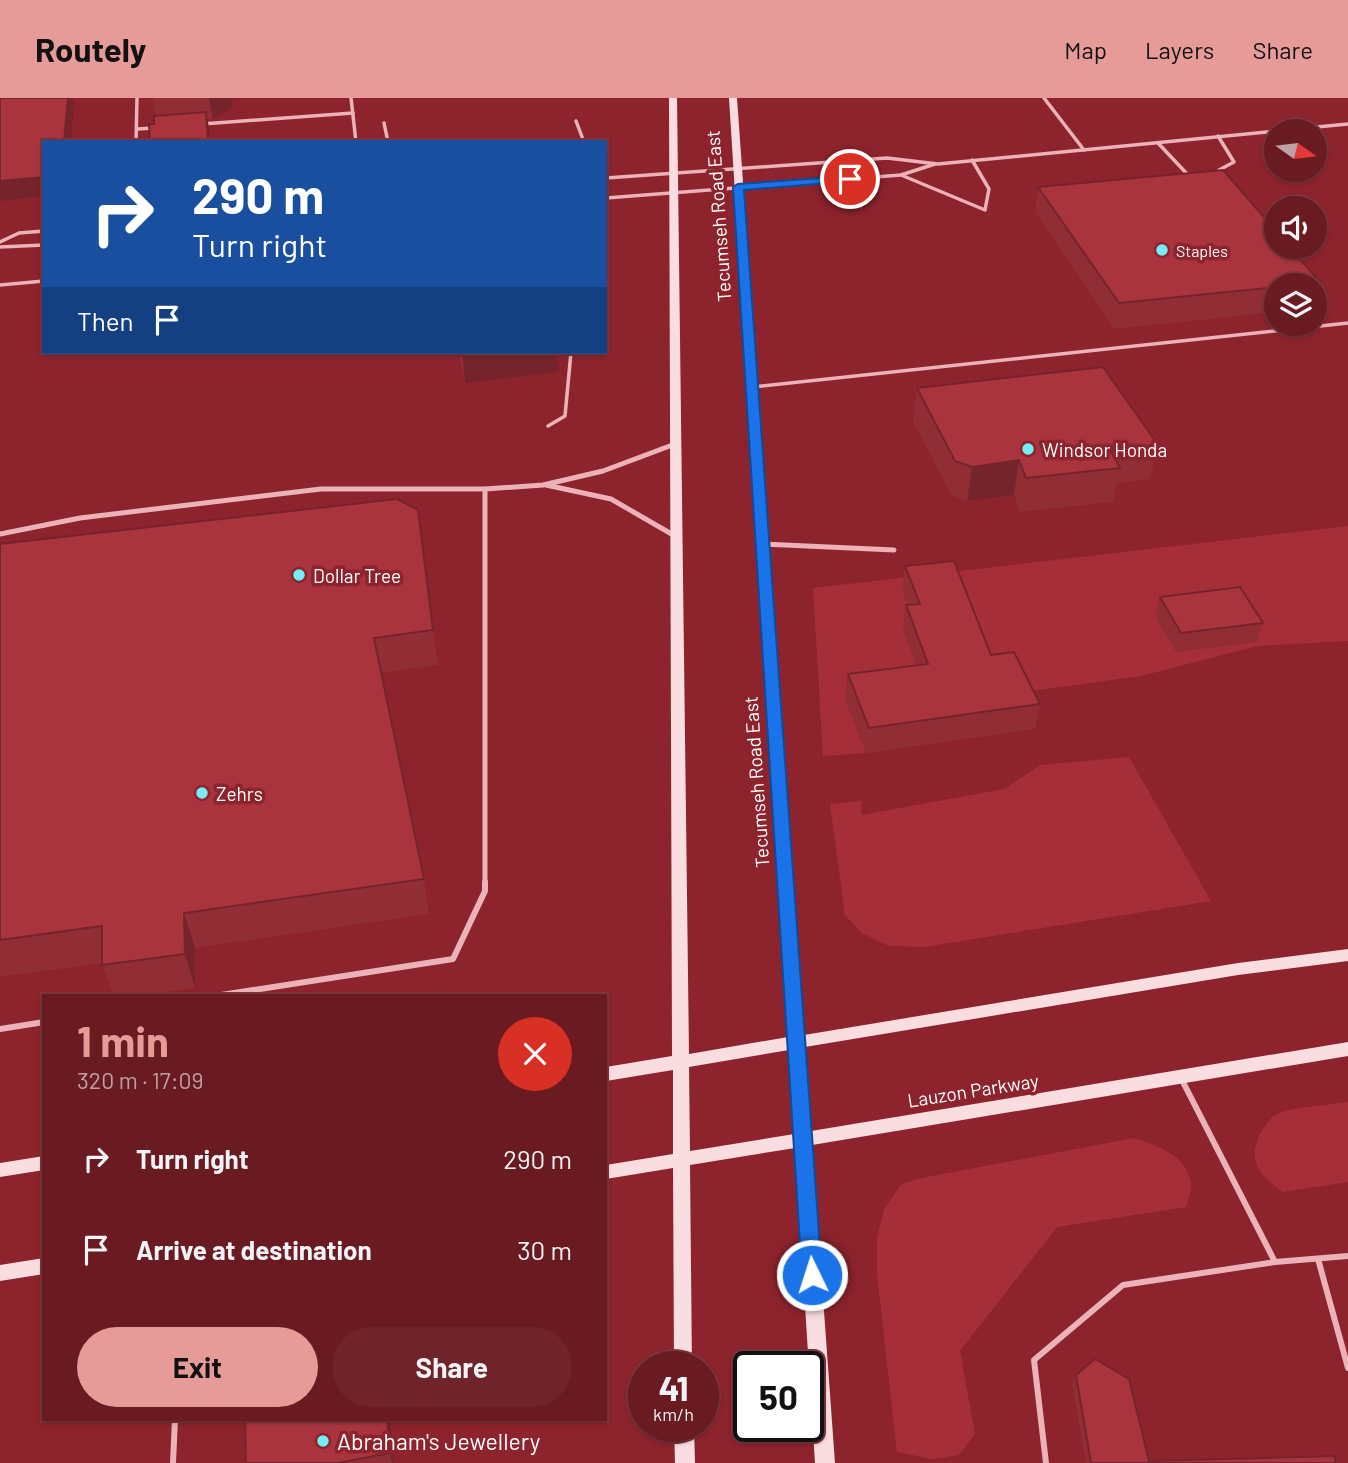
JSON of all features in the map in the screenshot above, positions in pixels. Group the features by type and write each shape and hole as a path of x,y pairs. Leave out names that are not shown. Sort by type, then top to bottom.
{"main road":[{"name":"Tecumseh Road East","path":"673,98 683,1351"},
{"name":"Tecumseh Road East","path":"733,98 825,1463"},
{"path":"607,1074 1238,969 1348,955"},
{"name":"Lauzon Parkway","path":"607,1172 1348,1049"},
{"path":"0,1170 42,1163"},
{"path":"0,1273 42,1266"},
{"path":"684,1442 685,1463"}],"lane":[{"path":"136,140 137,98"},
{"path":"351,98 356,140"},
{"path":"1044,98 1084,150"},
{"path":"192,125 353,113"},
{"path":"576,121 583,140"},
{"path":"384,123 388,140"},
{"path":"607,178 887,158 937,163 1348,124"},
{"path":"136,129 164,127"},
{"path":"1218,136 1234,162 1219,170"},
{"path":"1158,143 1189,176"},
{"path":"901,175 985,209 989,189 972,160"},
{"path":"607,198 901,175 937,163"},
{"path":"0,245 19,233 42,230"},
{"path":"0,245 42,245"},
{"path":"0,285 42,281"},
{"path":"752,387 1348,323"},
{"path":"548,426 565,416 571,354"},
{"path":"0,534 80,518 321,489 485,489 543,485 603,471 676,444"},
{"path":"543,485 611,499 676,537"},
{"path":"228,994 453,959 485,891 485,489"},
{"path":"763,544 894,550"},
{"path":"0,1029 42,1022"},
{"path":"1180,1077 1275,1262"},
{"path":"1046,1463 1034,1360 1122,1285 1275,1262 1348,1256"},
{"path":"1318,1259 1348,1368"},
{"path":"173,1463 175,1421"}],"shaded area":[{"path":"1348,526 1348,641 1257,646 1141,676 1016,693 846,699 866,753 823,756 813,588"},
{"path":"1129,757 1211,901 924,947 889,946 862,933 845,915 830,804 862,801 861,815 1004,789 1040,765"},
{"path":"1348,1102 1348,1182 1283,1192 1268,1181 1258,1168 1255,1153 1260,1134 1272,1117 1292,1110"},
{"path":"1134,1138 1162,1148 1184,1166 1191,1185 1186,1207 1057,1227 960,1351 975,1434 959,1455 932,1459 897,1452 877,1274 877,1238 884,1209 901,1185 916,1179"}],"building":[{"path":"0,98 68,98 64,140 42,140 42,177 0,181"},
{"path":"206,112 208,140 150,140 149,124 154,124 154,116"},
{"name":"Staples","path":"1223,170 1264,217 1264,259 1300,259 1312,273 1264,273 1264,288 1119,303 1038,187"},
{"path":"462,354 491,354 463,357"},
{"path":"1103,367 1158,445 1110,450 1120,468 1026,478 1019,460 972,467 955,461 917,388"},
{"name":"Zehrs","path":"397,499 418,510 433,630 374,638 424,879 184,913 185,954 102,965 102,926 0,940 0,544"},
{"path":"954,561 991,655 1014,652 1040,704 869,728 848,674 928,664 906,605 920,604 905,566"},
{"path":"1240,587 1263,623 1181,633 1160,597"},
{"path":"1095,1359 1129,1379 1149,1461 1334,1456 1336,1463 1091,1463 1076,1375"},
{"name":"Abraham's Jewellery","path":"245,1421 387,1421 390,1453 338,1463 246,1463"}],"place":[{"name":"Staples","path":"1162,250"},
{"name":"Windsor Honda","path":"1028,449"},
{"name":"Dollar Tree","path":"299,575"},
{"name":"Zehrs","path":"202,793"},
{"name":"Abraham's Jewellery","path":"323,1441"}],"route":[{"path":"812,1275 738,187 850,179"}]}
